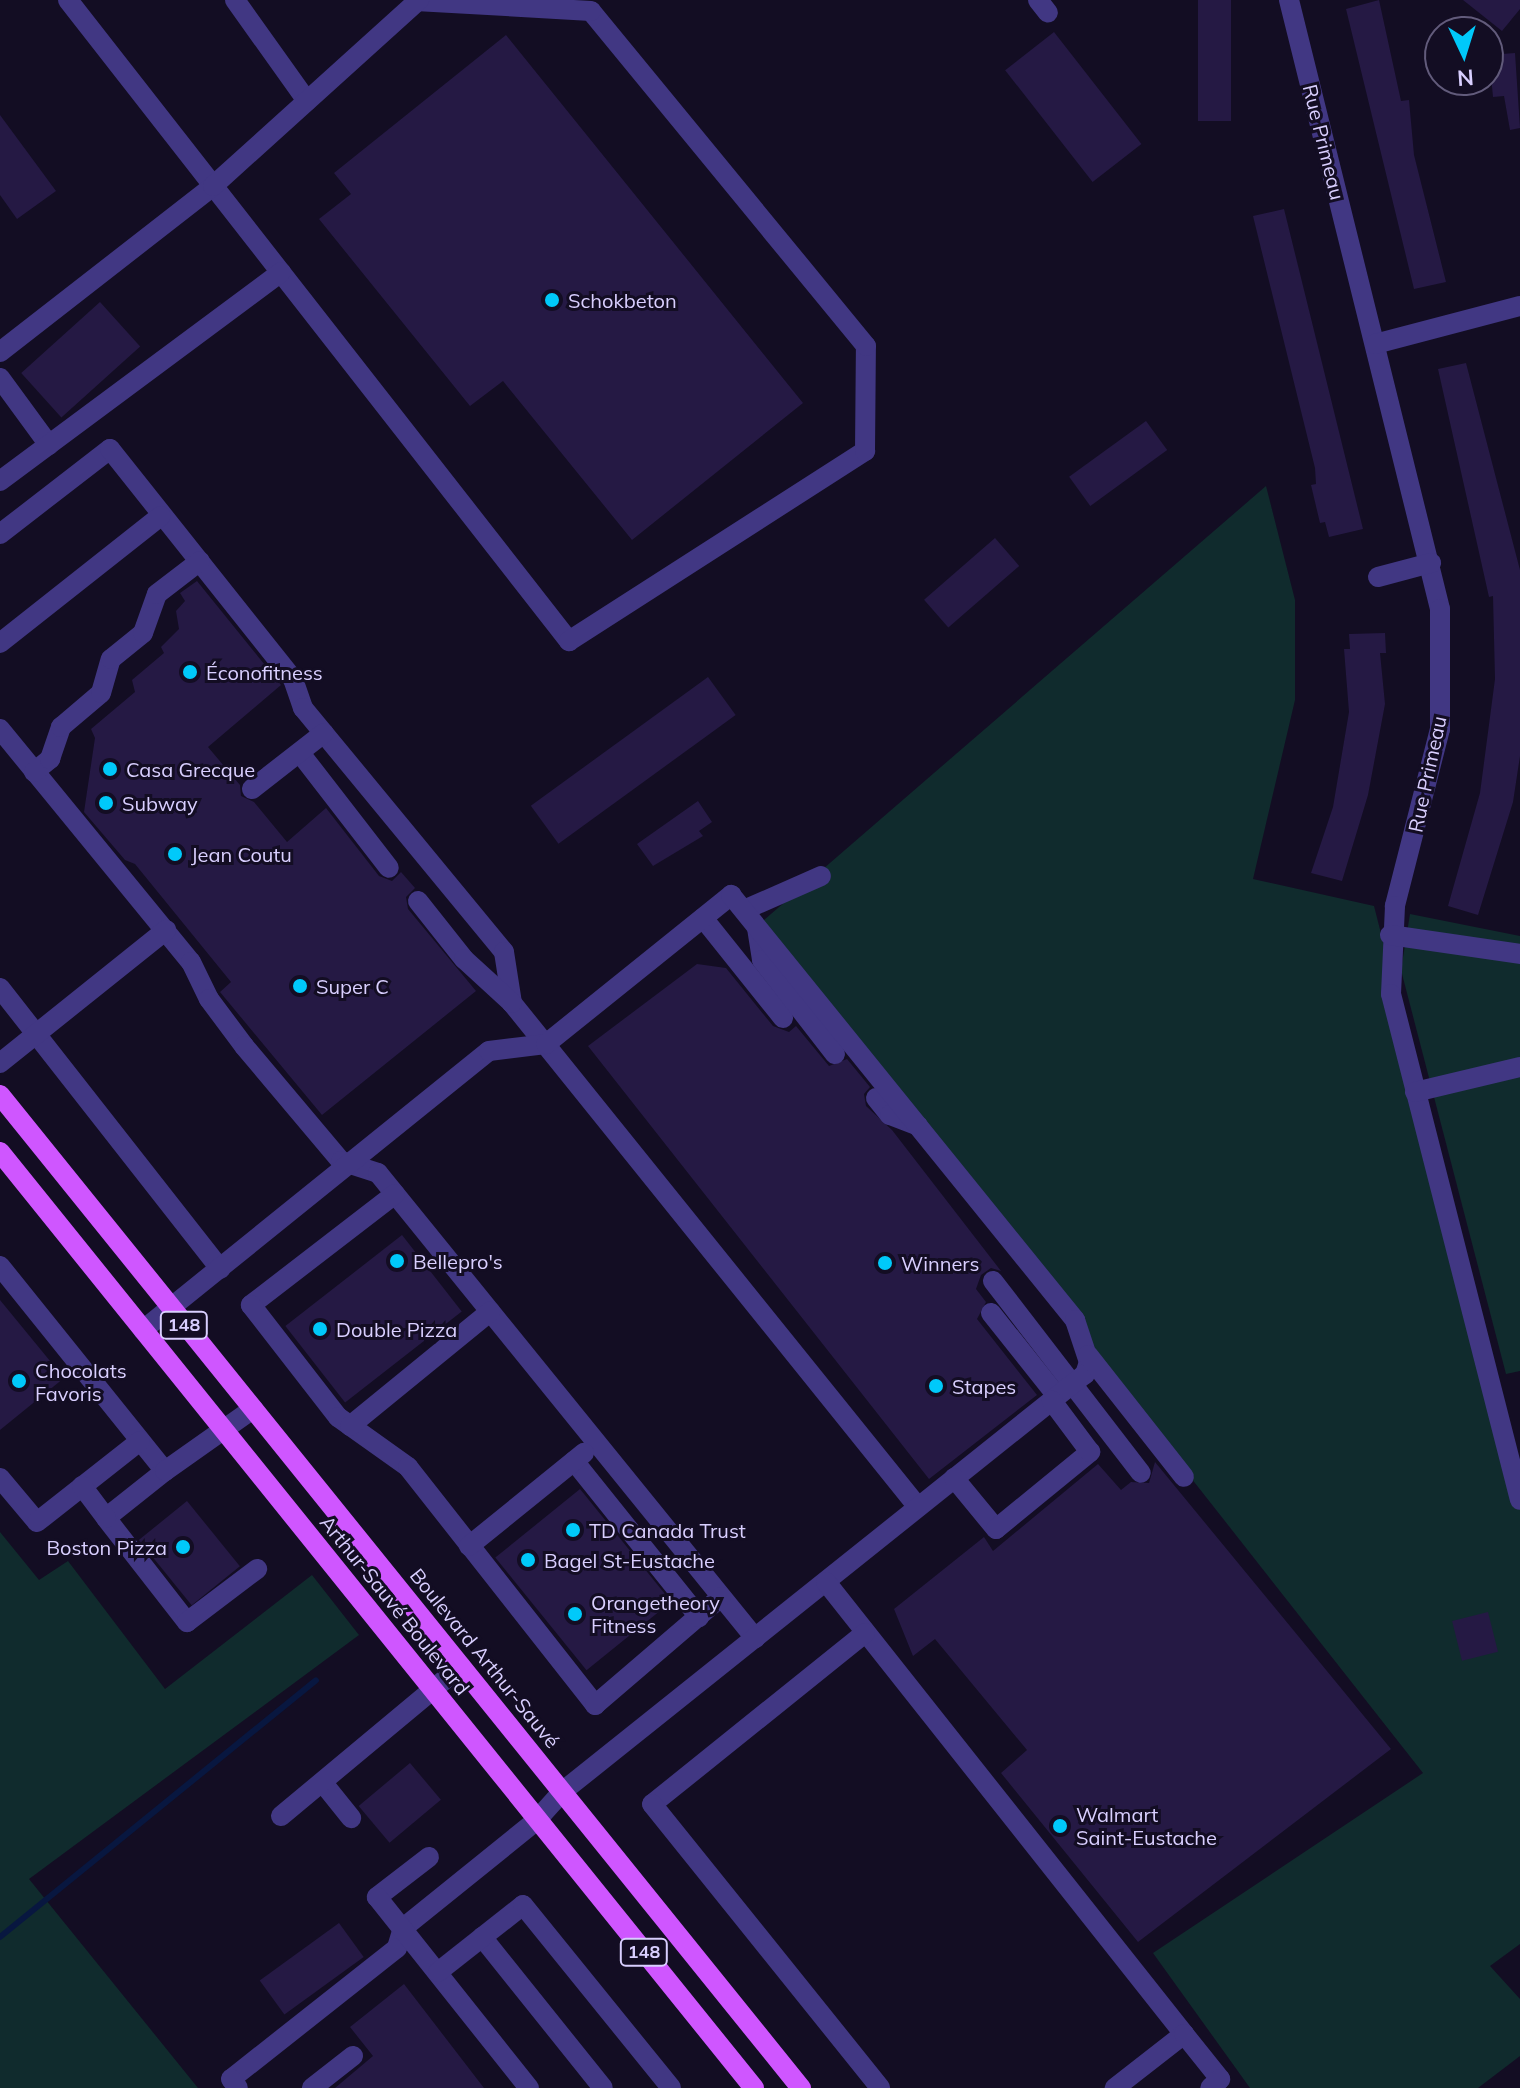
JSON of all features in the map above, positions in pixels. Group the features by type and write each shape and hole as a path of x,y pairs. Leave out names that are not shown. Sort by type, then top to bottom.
{"main road":[{"name":"148","path":"4,1107 253,1409"},
{"name":"Arthur-Sauvé Boulevard","path":"0,1152 754,2088"},
{"name":"Boulevard Arthur-Sauvé","path":"253,1409 562,1792"},
{"name":"148","path":"562,1792 796,2086"}],"street":[{"path":"0,352 213,186 420,0 591,11 866,346 865,451 569,641 281,272 213,186 68,0"},
{"path":"235,0 307,101"},
{"name":"Rue Primeau","path":"1289,0 1431,563 1443,644 1440,729 1390,935 1391,994 1520,1500"},
{"path":"0,481 281,272"},
{"path":"1375,344 1520,306"},
{"path":"0,378 49,445"},
{"path":"0,534 110,449 293,679 303,708 504,952 512,1003"},
{"path":"0,643 161,516"},
{"path":"34,772 50,759 61,727 101,693 111,659 143,633 157,594 200,561"},
{"path":"1378,577 1431,563"},
{"path":"0,729 166,930 244,1046 337,1158 349,1165 372,1169 395,1194 755,1638"},
{"path":"252,789 324,733"},
{"path":"300,753 389,868"},
{"path":"750,918 821,876"},
{"path":"143,1330 489,1051 546,1044 731,895 1075,1320 1088,1355 1184,1477"},
{"path":"418,901 464,959 512,1003 546,1044 918,1507"},
{"path":"703,918 783,1018"},
{"path":"750,918 762,960 835,1054"},
{"path":"0,1063 166,930"},
{"path":"1390,935 1520,954"},
{"path":"0,988 220,1269"},
{"path":"1415,1092 1520,1067"},
{"path":"876,1098 890,1115 920,1126"},
{"path":"395,1194 251,1305 350,1426 408,1467 595,1705 721,1597"},
{"path":"0,1266 165,1471"},
{"path":"993,1281 1075,1383 1141,1473"},
{"path":"350,1426 490,1312"},
{"path":"954,1478 996,1529 1090,1452 991,1313"},
{"path":"238,2088 231,2079 397,1948 403,1928 537,1820 562,1792 1075,1383 1088,1369 1088,1355"},
{"path":"106,1518 165,1471 253,1409"},
{"path":"0,1478 37,1522 140,1441"},
{"path":"469,1546 597,1443"},
{"path":"574,1461 699,1617"},
{"path":"82,1486 187,1622 257,1569"},
{"path":"826,1582 1184,2034 1219,2085"},
{"path":"865,1633 652,1804 880,2088"},
{"path":"281,1816 461,1666"},
{"path":"323,1783 351,1818"},
{"path":"429,1857 377,1897 529,2088"},
{"path":"438,1972 523,1905 671,2088"},
{"path":"482,1937 603,2088"},
{"path":"1115,2088 1184,2034"},
{"path":"312,2088 353,2056"}],"green space":[{"path":"1266,486 1295,600 1295,700 1253,879 1374,906 1520,1478 1520,1944 1490,1966 1520,1999 1520,2056 1478,2088 1250,2088 1153,1953 1423,1773 757,926"},
{"path":"1410,914 1520,936 1520,1371 1506,1374 1401,970"},
{"path":"0,1532 39,1580 68,1561 165,1689 312,1575 359,1635 29,1879 198,2088 0,2088"}],"building":[{"path":"1198,0 1231,0 1231,121 1198,121"},
{"path":"1379,0 1401,101 1409,100 1414,155 1446,282 1414,289 1346,9"},
{"path":"1463,0 1520,0 1520,9 1504,29 1504,16 1483,16"},
{"path":"1054,32 1141,144 1093,182 1005,70"},
{"name":"Schokbeton","path":"506,35 803,403 632,540 503,381 470,406 319,219 351,194 334,173"},
{"path":"1515,53 1520,128 1510,130 1504,96 1504,54"},
{"path":"0,115 56,191 17,219 0,195"},
{"path":"1284,209 1363,529 1329,537 1325,522 1320,523 1311,485 1316,484 1315,468 1253,216"},
{"path":"100,302 140,347 61,418 21,373"},
{"path":"1466,363 1520,570 1520,756 1513,802 1478,915 1448,906 1480,793 1495,679 1493,596 1489,597 1438,369"},
{"path":"1146,421 1167,450 1090,506 1069,477"},
{"path":"995,538 1019,566 948,628 924,600"},
{"path":"197,581 281,685 208,747 240,785 241,796 254,802 287,842 326,808 379,876 392,881 401,872 415,888 406,897 408,909 476,991 322,1115 220,992 231,982 135,864 125,860 84,812 95,738 91,729 135,692 132,680 164,653 161,647 179,629 176,611 185,601 180,593"},
{"path":"1385,633 1386,653 1380,653 1385,704 1368,795 1342,881 1311,873 1333,807 1349,712 1344,649 1350,649 1349,634"},
{"path":"708,677 736,715 558,844 531,806"},
{"path":"698,801 712,822 699,831 703,836 653,866 637,844"},
{"path":"697,964 726,968 773,1026 789,1032 796,1026 829,1066 847,1059 870,1087 864,1094 866,1106 892,1130 1001,1271 991,1268 981,1275 976,1289 986,1302 977,1319 1037,1395 929,1479 588,1046"},
{"path":"402,1235 462,1311 345,1403 285,1326"},
{"path":"0,1300 64,1378 0,1430"},
{"path":"1155,1462 1391,1749 1138,1942 1001,1773 1027,1750 935,1639 913,1656 894,1609 984,1537 993,1551 1098,1464 1121,1490 1131,1482 1149,1483"},
{"path":"580,1489 671,1602 587,1670 495,1558"},
{"path":"187,1501 240,1566 192,1605 139,1540"},
{"path":"1488,1612 1498,1652 1462,1661 1452,1621"},
{"path":"410,1763 441,1800 390,1843 359,1806"},
{"path":"339,1923 364,1957 284,2015 260,1981"},
{"path":"404,1984 484,2088 335,2088 373,2056 350,2027"}],"waterway":[{"path":"0,1937 316,1680"}],"place":[{"name":"Schokbeton","path":"552,300"},
{"name":"Éconofitness","path":"190,672"},
{"name":"Casa Grecque","path":"110,769"},
{"name":"Subway","path":"106,803"},
{"name":"Jean Coutu","path":"175,854"},
{"name":"Super C","path":"300,986"},
{"name":"Bellepro's","path":"397,1261"},
{"name":"Winners","path":"885,1263"},
{"name":"Double Pizza","path":"320,1329"},
{"name":"Chocolats Favoris","path":"19,1381"},
{"name":"Stapes","path":"936,1386"},
{"name":"TD Canada Trust","path":"573,1530"},
{"name":"Boston Pizza","path":"183,1547"},
{"name":"Bagel St-Eustache","path":"528,1560"},
{"name":"Orangetheory Fitness","path":"575,1614"},
{"name":"Walmart Saint-Eustache","path":"1060,1826"}]}
